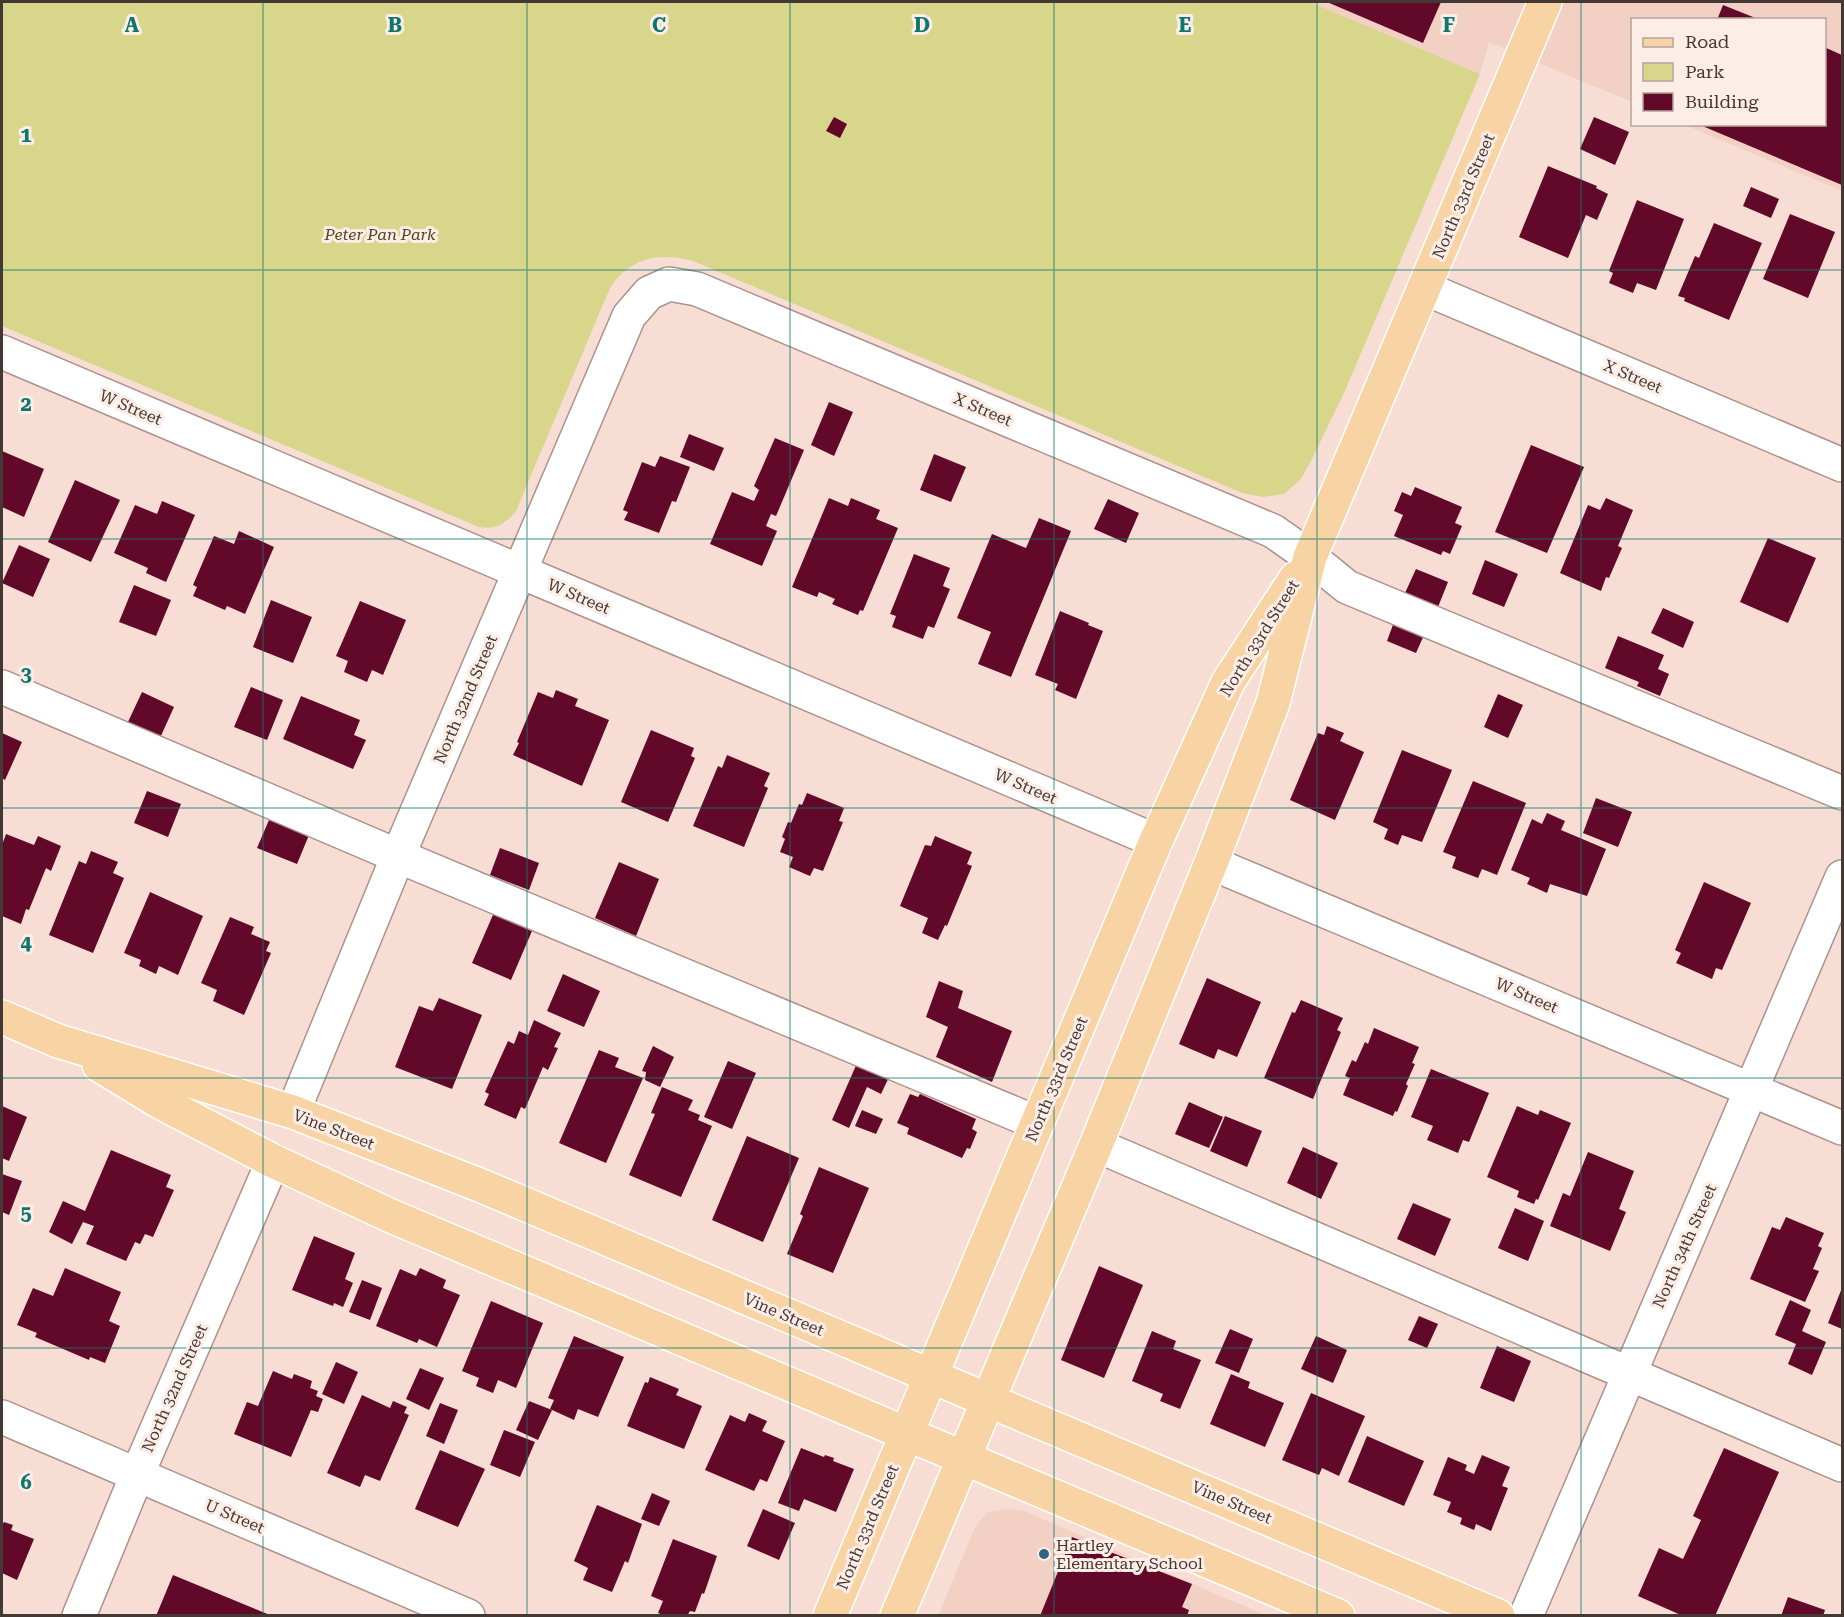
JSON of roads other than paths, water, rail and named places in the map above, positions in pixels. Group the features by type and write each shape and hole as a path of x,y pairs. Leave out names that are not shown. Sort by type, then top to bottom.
{"main road":[{"name":"North 33rd Street","path":"897,1616 1096,1145 1212,863 1273,703 1310,557 1545,2"},
{"name":"North 33rd Street","path":"830,1616 1156,841 1228,682 1310,557"},
{"name":"Vine Street","path":"2,1017 58,1041 292,1112 492,1191 1498,1616"},
{"name":"Vine Street","path":"58,1041 160,1102 273,1161 391,1215 1338,1616"}],"street":[{"name":"X Street","path":"648,292 669,284 697,289 1273,531 1347,587 1842,792"},
{"name":"X Street","path":"1424,288 1842,465"},
{"name":"North 32nd Street","path":"292,1112 398,856 628,316 648,292"},
{"name":"W Street","path":"2,352 1156,841"},
{"path":"2,687 398,856 1037,1123"},
{"name":"W Street","path":"1212,863 1842,1128"},
{"name":"North 34th Street","path":"1526,1616 1753,1090 1842,877"},
{"path":"1096,1145 1842,1465"},
{"name":"North 32nd Street","path":"79,1616 137,1475 273,1161"},
{"name":"U Street","path":"2,1417 468,1616"}],"place":[{"name":"Hartley Elementary School","path":"1044,1554"}],"park label":[{"name":"Peter Pan Park","path":"380,234"}]}
